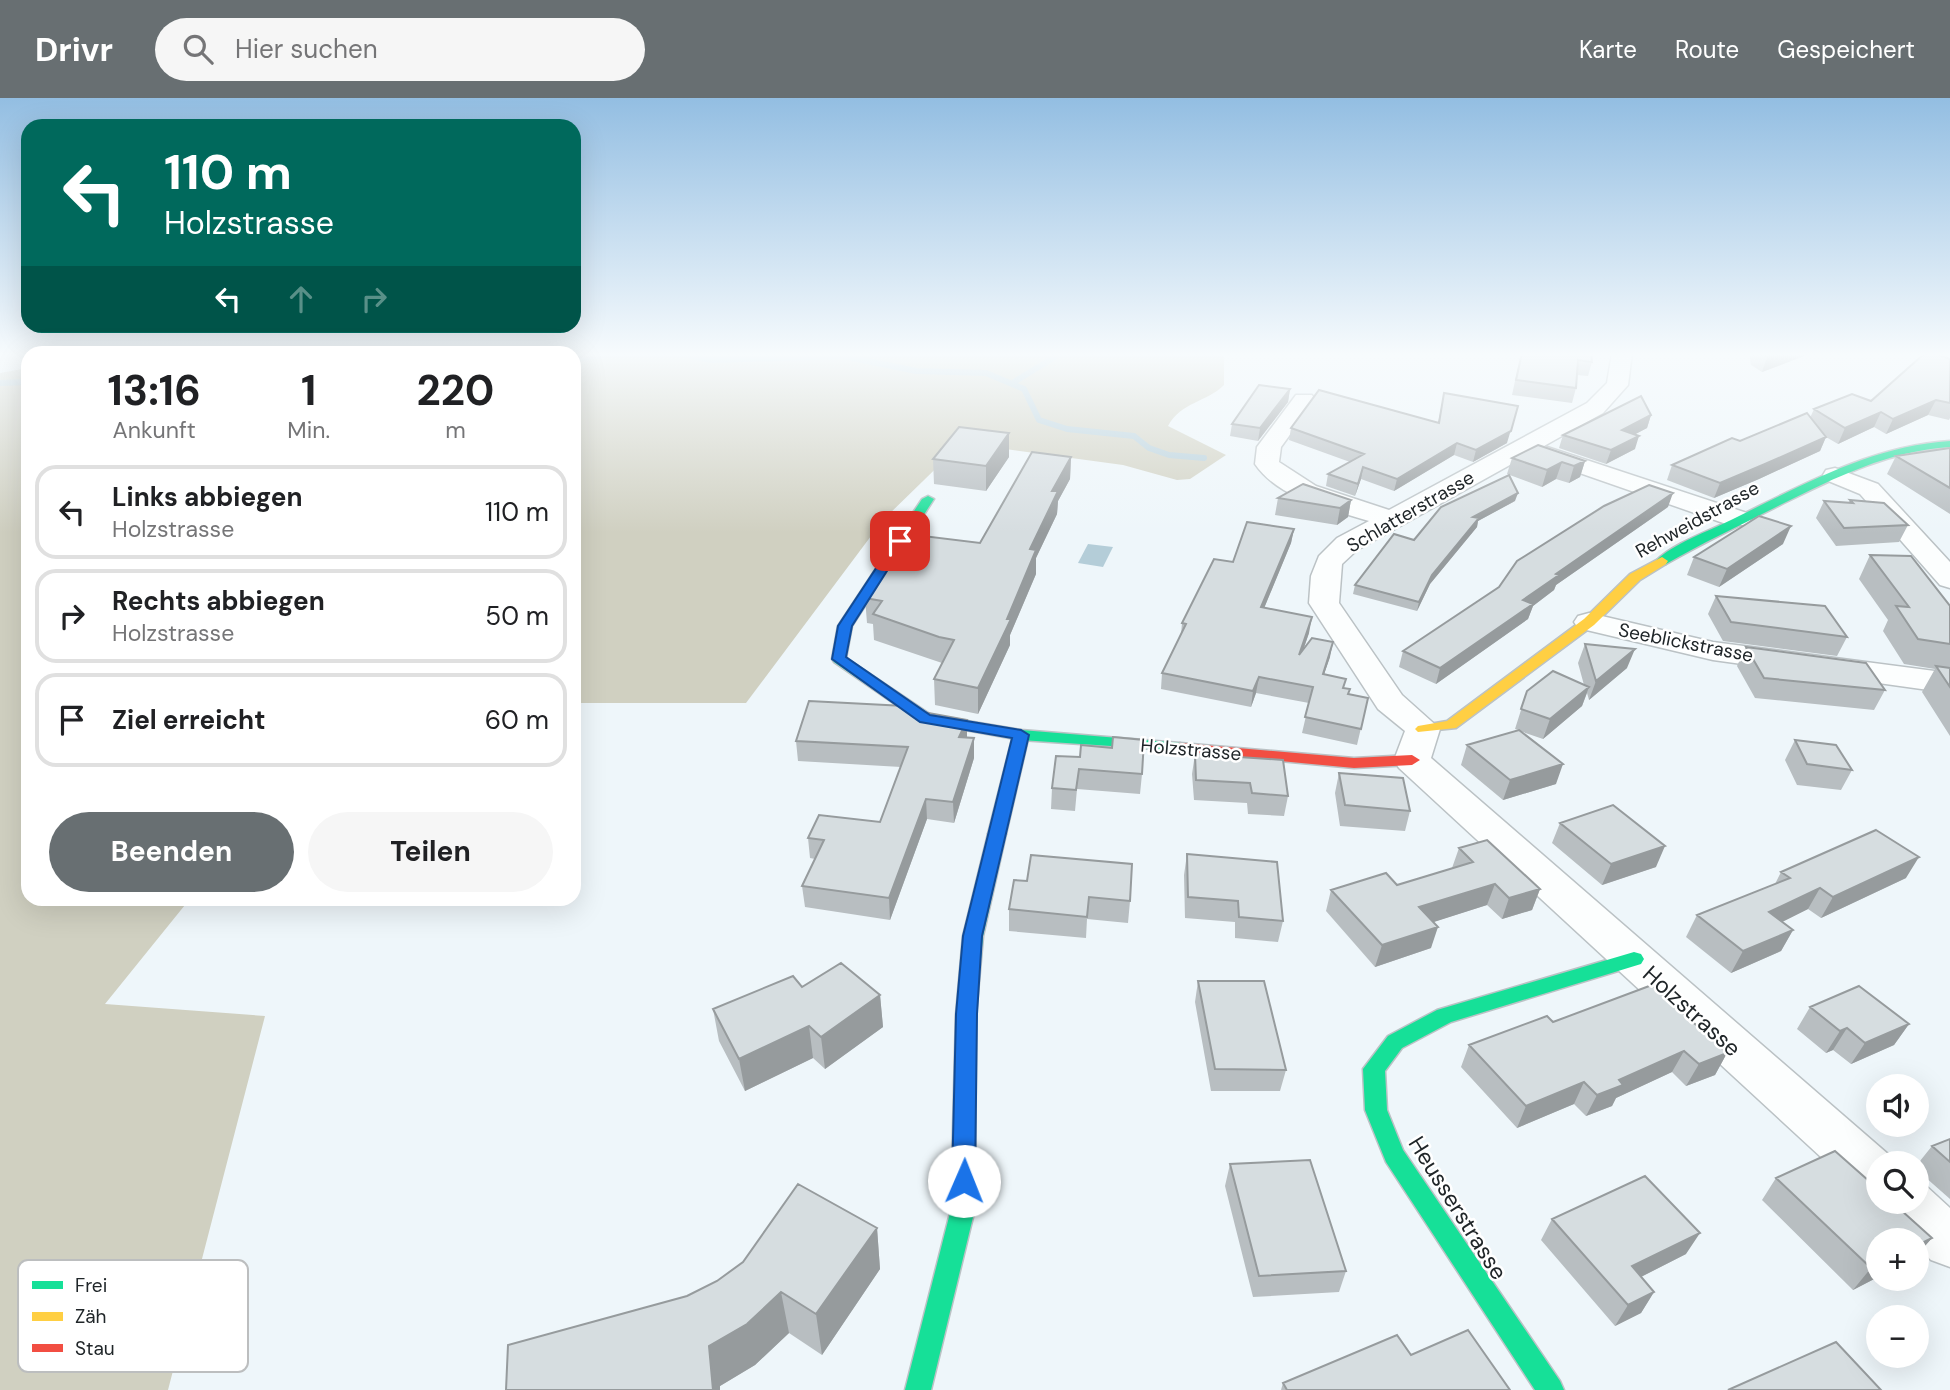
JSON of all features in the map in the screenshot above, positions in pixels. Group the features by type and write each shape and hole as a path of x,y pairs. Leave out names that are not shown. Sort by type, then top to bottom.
{"street":[{"path":"1294,413 1269,447 1267,464 1276,475 1301,488 1391,519"},
{"name":"Schlatterstrasse","path":"1417,745 1324,603 1325,576 1329,562 1347,544 1585,413"},
{"name":"Rehweidstrasse","path":"1417,745 1451,725 1589,622 1635,577 1738,519 1873,456 1897,449 1950,444"},
{"path":"1524,447 1738,519"},
{"path":"1835,475 1869,489 1950,579"},
{"name":"Holzstrasse","path":"928,499 845,626 839,659 926,719 1021,735 1354,763 1417,745 1634,959 1866,1166"},
{"name":"Seeblickstrasse","path":"1589,622 1713,651 1950,683"},
{"path":"918,1390 963,1209 966,1014 973,936 1021,735"},
{"name":"Heusserstrasse","path":"1551,1390 1394,1155 1376,1110 1374,1069 1395,1042 1444,1016 1634,959"},
{"path":"1919,1214 1950,1242"}],"shaded area":[{"path":"0,413 21,413 21,906 184,906 105,1004 265,1016 202,1260 18,1260 18,1372 173,1372 168,1390 0,1390"},
{"path":"581,413 1178,413 1168,426 1226,455 1190,479 1177,480 1123,465 962,443 883,520 746,703 581,703"}],"water":[{"path":"1088,544 1113,547 1103,567 1078,563"}],"building":[{"path":"1239,413 1271,413 1260,428 1232,424"},
{"path":"1302,413 1404,413 1439,423 1441,413 1516,413 1511,431 1476,450 1457,443 1397,479 1363,467 1358,484 1328,474 1364,454 1291,428"},
{"path":"1606,413 1651,415 1622,430 1639,436 1611,450 1563,435"},
{"path":"1806,413 1826,437 1720,483 1672,465 1732,438 1740,441"},
{"path":"1821,413 1878,413 1845,428"},
{"path":"1883,413 1906,413 1893,419"},
{"path":"959,427 1009,433 986,466 933,459"},
{"path":"1538,445 1585,461 1574,466 1562,462 1547,470 1512,458"},
{"path":"1950,448 1950,488 1896,456"},
{"path":"1032,452 1071,457 1052,491 1058,491 1030,549 1036,550 1007,619 1011,619 978,688 934,679 954,640 873,614 882,601 865,598 907,534 980,543"},
{"path":"1509,475 1518,493 1473,517 1479,518 1432,575 1419,602 1355,585 1394,534 1414,540 1441,507"},
{"path":"1303,484 1351,500 1340,508 1278,498"},
{"path":"1649,485 1673,493 1556,574 1559,575 1523,600 1533,604 1440,668 1403,651 1499,587 1517,561 1604,506"},
{"path":"1850,500 1884,503 1908,525 1844,528 1824,501 1853,503"},
{"path":"1759,516 1791,526 1727,569 1694,557"},
{"path":"1247,522 1294,529 1261,607 1312,617 1299,655 1312,638 1333,642 1323,674 1346,679 1343,688 1350,689 1348,694 1368,698 1361,729 1305,717 1313,687 1259,677 1253,691 1162,673 1186,624 1182,623 1214,559 1233,562"},
{"path":"1870,555 1911,556 1950,606 1950,644 1918,639 1896,606 1909,607"},
{"path":"1716,596 1825,606 1847,637 1731,622"},
{"path":"1585,644 1635,649 1596,681"},
{"path":"1746,647 1866,663 1885,690 1764,678"},
{"path":"1936,666 1950,668 1950,687"},
{"path":"1553,671 1589,687 1550,719 1521,709 1527,691"},
{"path":"809,701 905,706 912,710 967,720 959,737 974,738 953,802 926,799 889,898 802,886 824,840 808,838 819,815 880,822 908,747 796,741"},
{"path":"1519,730 1563,764 1510,780 1467,745"},
{"path":"1113,737 1144,740 1142,774 1079,769 1076,790 1052,788 1056,756 1080,757 1081,745 1112,748"},
{"path":"1795,740 1836,745 1852,770 1807,764"},
{"path":"1195,754 1283,760 1288,796 1252,793 1250,783 1196,780"},
{"path":"1339,773 1403,778 1410,811 1345,805"},
{"path":"1613,805 1665,846 1611,864 1560,823"},
{"path":"1876,830 1919,857 1833,897 1820,888 1769,912 1793,930 1743,951 1697,915 1790,878 1781,872"},
{"path":"1487,840 1540,889 1509,898 1495,884 1419,907 1438,927 1382,945 1331,890 1386,873 1397,885 1473,862 1459,848"},
{"path":"1187,854 1277,862 1283,921 1239,917 1238,901 1188,897"},
{"path":"1031,855 1132,864 1130,901 1089,897 1087,917 1009,909 1014,880 1027,881"},
{"path":"841,963 880,995 821,1037 809,1026 739,1059 713,1009 793,976 802,987"},
{"path":"1198,981 1264,981 1286,1070 1215,1069"},
{"path":"1652,985 1727,1053 1699,1064 1684,1051 1619,1080 1623,1085 1597,1095 1584,1082 1526,1106 1469,1045 1547,1016 1553,1022"},
{"path":"1859,986 1909,1024 1865,1043 1847,1028 1840,1031 1810,1007"},
{"path":"1950,1139 1950,1162 1932,1146"},
{"path":"1835,1151 1866,1178 1866,1214 1905,1214 1921,1228 1866,1228 1866,1263 1776,1178"},
{"path":"1310,1160 1346,1271 1259,1276 1230,1164"},
{"path":"1645,1176 1700,1233 1632,1266 1654,1292 1628,1305 1552,1219"},
{"path":"798,1184 877,1228 816,1314 781,1292 747,1324 709,1346 713,1390 506,1390 508,1345 687,1296 717,1281 743,1262"},
{"path":"1468,1330 1510,1390 1287,1390 1283,1383 1397,1335 1411,1355"},
{"path":"1836,1342 1881,1390 1728,1390"}],"waterway":[{"path":"1036,413 1039,420 1067,429 1134,436 1149,448 1169,455 1204,458"}],"traffic: fast":[{"path":"1662,561 1719,530 1861,463 1904,449 1950,444"},
{"path":"928,499 845,626 839,659 926,719 1021,735 1180,748"},
{"path":"918,1390 963,1209 966,1015 973,936 997,834"},
{"path":"1551,1390 1394,1155 1376,1110 1374,1069 1395,1042 1444,1016 1634,959"}],"traffic: slow":[{"path":"1423,729 1451,725 1589,622 1635,577 1662,561"},
{"path":"997,834 1021,735"}],"traffic: jam":[{"path":"1180,748 1354,763 1412,760"}],"route":[{"path":"900,541 845,626 839,659 926,719 1021,735 973,936 966,1014 964,1181"}]}
